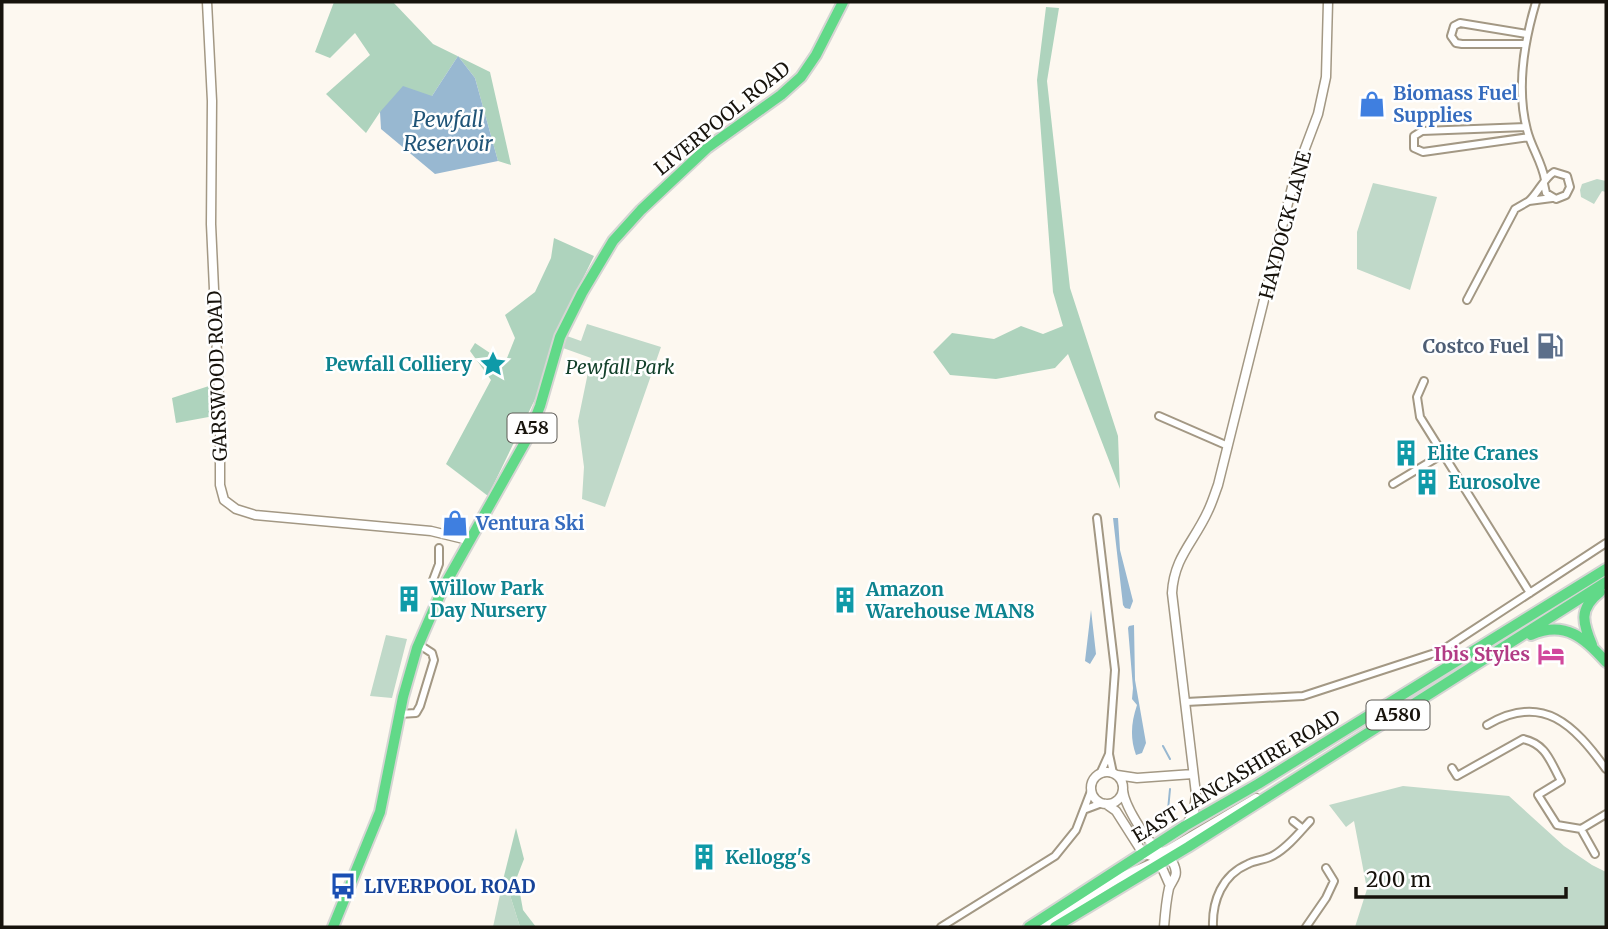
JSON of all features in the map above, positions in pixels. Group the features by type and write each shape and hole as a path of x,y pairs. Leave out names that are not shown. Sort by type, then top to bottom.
{"highway":[{"name":"LIVERPOOL ROAD","path":"333,927 380,812 399,714 418,644 468,540 528,437 566,322 613,241 663,188 707,148 781,95 801,77 816,55 843,2"},
{"name":"EAST LANCASHIRE ROAD","path":"1055,927 1156,863 1185,826 1217,809 1606,569"},
{"name":"EAST LANCASHIRE ROAD","path":"1030,927 1142,853 1162,852 1307,772 1606,582"},
{"path":"1593,648 1583,626 1584,614 1592,598 1606,588"},
{"path":"1504,648 1540,631 1554,628 1576,635 1606,662"}],"street":[{"name":"GARSWOOD ROAD","path":"207,2 212,101 211,224 220,420 220,485 224,500 236,509 255,515 431,531 468,540"},
{"name":"HAYDOCK LANE","path":"1185,826 1194,811 1196,794 1172,593 1173,576 1178,561 1208,511 1218,485 1295,175 1318,114 1325,77 1328,2"},
{"path":"1536,2 1525,44 1522,94 1526,127 1539,159 1546,193 1552,198"},
{"path":"1525,44 1462,44 1456,43 1451,36 1454,26 1460,23 1527,34"},
{"path":"1526,127 1422,131 1414,135 1413,144 1414,148 1423,152 1529,137"},
{"path":"1467,300 1512,213 1529,201 1563,197 1570,188 1569,179 1539,159"},
{"path":"1529,201 1550,174 1559,172"},
{"path":"1423,381 1417,397 1420,417 1530,593"},
{"path":"1159,416 1228,446"},
{"path":"1392,484 1443,454"},
{"path":"941,927 1055,856 1070,841 1086,809 1092,782 1100,774 1109,754 1115,670 1097,518"},
{"path":"1186,702 1303,696 1441,650 1606,543"},
{"path":"430,553 439,550 438,569 433,580 443,588"},
{"path":"399,714 416,713 433,660 432,653 418,644"},
{"path":"1487,725 1513,713 1538,713 1558,719 1577,733 1606,769"},
{"path":"1452,768 1457,776 1523,738 1541,745 1561,781 1538,795 1557,825 1581,829 1606,814"},
{"path":"1109,754 1127,804 1176,868 1175,878 1170,886 1164,927"},
{"path":"1100,774 1137,778 1194,774"},
{"path":"1086,809 1119,799 1123,788 1137,778"},
{"path":"1091,790 1095,798 1116,811 1142,853 1156,863 1170,886"},
{"path":"1196,794 1204,806 1217,809"},
{"path":"1293,821 1303,829"},
{"path":"1213,927 1214,902 1220,889 1233,874 1247,864 1274,855 1310,821"},
{"path":"1581,829 1595,854"},
{"path":"1030,927 1046,923 1117,879 1156,863"},
{"path":"1306,927 1334,881 1326,868"}],"green space":[{"path":"334,2 393,2 433,44 458,56 432,96 380,112 366,133 326,94 370,55 355,33 330,58 315,52"},
{"path":"1046,7 1059,8 1047,81 1070,288 1118,436 1120,489 1068,354 1055,368 996,379 950,375 933,352 952,333 994,339 1021,326 1043,334 1063,326 1053,292 1037,80"},
{"path":"458,56 490,72 511,165 498,161 475,78"},
{"path":"1597,179 1606,181 1606,192 1602,191 1594,204 1581,197 1580,190 1582,184"},
{"path":"1373,183 1437,197 1410,290 1357,269 1357,232"},
{"path":"554,238 594,256 554,337 540,389 488,496 446,464 491,380 470,351 475,343 505,363 515,338 505,315 535,292 551,258"},
{"name":"Pewfall Park","path":"587,324 661,347 605,507 582,499 584,467 578,421 591,358 563,348 567,336 581,341"},
{"path":"212,385 214,416 176,423 172,398"},
{"path":"386,635 407,639 392,698 370,696"},
{"path":"1403,786 1509,796 1564,846 1606,872 1606,927 1355,927 1367,889 1354,821 1346,827 1329,805"},
{"path":"516,828 524,859 517,877 523,910 536,927 520,927 504,876"},
{"path":"504,876 520,927 493,927"}],"water":[{"name":"Pewfall Reservoir","path":"458,56 475,78 498,161 435,174 381,129 380,112 403,86 432,96"},
{"path":"1113,518 1118,518 1120,550 1133,601 1130,609 1123,605"},
{"path":"1091,610 1096,654 1090,664 1085,661"},
{"path":"1134,625 1135,680 1146,743 1142,753 1136,755 1132,730 1137,705 1132,699 1128,628"}],"waterway":[{"path":"1163,746 1170,759"},
{"path":"1168,810 1170,789"}],"place":[{"name":"Biomass Fuel Supplies","path":"1372,104"},
{"name":"Costco Fuel","path":"1550,346"},
{"name":"Pewfall Colliery","path":"493,364"},
{"name":"Elite Cranes","path":"1406,453"},
{"name":"Eurosolve","path":"1427,482"},
{"name":"Ventura Ski","path":"455,523"},
{"name":"Willow Park Day Nursery","path":"409,599"},
{"name":"Amazon Warehouse MAN8","path":"845,600"},
{"name":"Ibis Styles","path":"1551,654"},
{"name":"Kellogg's","path":"704,857"},
{"name":"LIVERPOOL ROAD","path":"343,886"}]}
